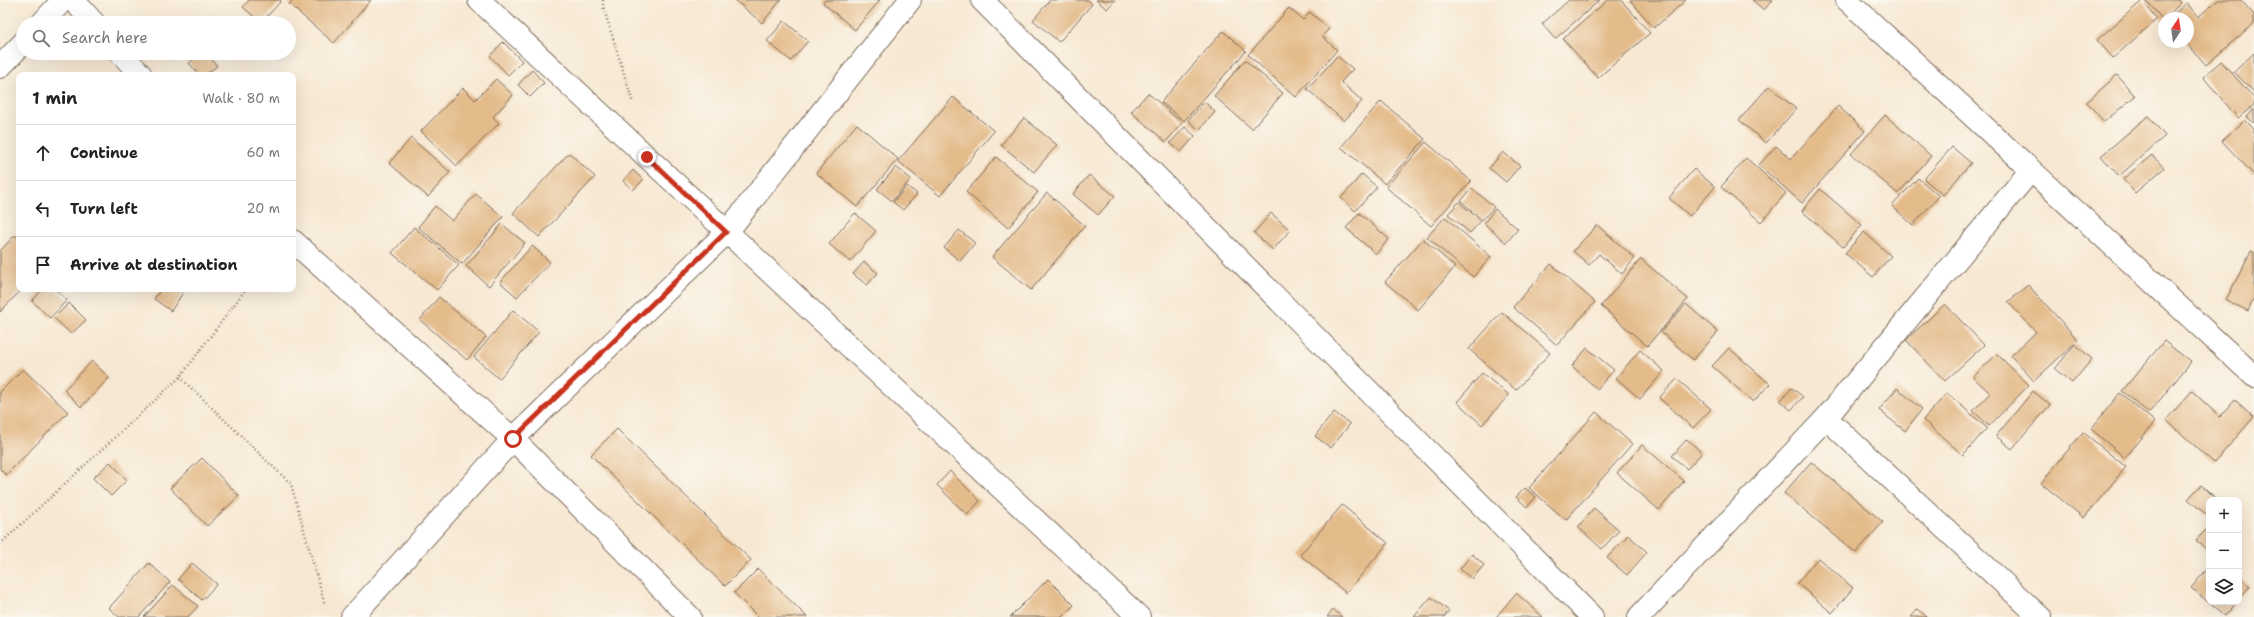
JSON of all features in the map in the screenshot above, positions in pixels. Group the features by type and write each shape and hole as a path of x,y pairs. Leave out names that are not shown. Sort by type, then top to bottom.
{"street":[{"path":"49,16 64,0"},
{"path":"73,0 88,16"},
{"path":"479,0 1139,617"},
{"path":"352,617 513,439 726,232 910,0"},
{"path":"982,0 1592,617"},
{"path":"1847,0 2254,376"},
{"path":"0,67 16,50"},
{"path":"127,60 138,72"},
{"path":"1639,617 1826,418 2031,170"},
{"path":"296,244 513,439 690,617"},
{"path":"1826,418 2040,617"}],"path":[{"path":"603,0 603,6 633,105"},
{"path":"0,544 180,377 244,292"},
{"path":"180,377 291,484 326,610"}],"building":[{"path":"249,0 281,1 267,16 253,16 243,7"},
{"path":"293,0 371,0 334,43 289,4"},
{"path":"735,0 781,0 762,23"},
{"path":"825,0 880,0 855,30 823,3"},
{"path":"1050,0 1088,0 1092,4 1059,42 1033,20"},
{"path":"1096,0 1115,0 1107,9"},
{"path":"1569,0 1600,0 1555,39 1542,24"},
{"path":"1608,0 1621,0 1650,33 1598,78 1563,39"},
{"path":"1630,0 1686,0 1654,28"},
{"path":"1752,0 1773,0 1764,10"},
{"path":"2146,0 2179,0 2181,3 2171,12 2158,12 2158,14"},
{"path":"2218,0 2241,0 2254,15 2254,23 2206,65 2191,48 2194,48 2194,12 2176,12 2187,3 2198,17"},
{"path":"2142,1 2157,19 2113,58 2097,40"},
{"path":"1289,8 1303,20 1310,12 1329,29 1322,36 1337,50 1296,97 1248,55"},
{"path":"784,21 808,41 791,61 767,41"},
{"path":"1223,31 1246,51 1184,121 1161,102"},
{"path":"503,42 522,61 508,75 490,56"},
{"path":"2254,53 2254,92 2234,72"},
{"path":"1337,56 1353,69 1341,82 1362,101 1344,121 1307,89"},
{"path":"193,60 212,60 217,66 209,72 196,72 189,63"},
{"path":"1245,60 1283,93 1252,129 1214,96"},
{"path":"2221,61 2254,98 2254,105 2238,118 2203,77"},
{"path":"532,70 544,83 530,97 518,85"},
{"path":"2117,75 2135,96 2104,122 2087,102"},
{"path":"496,79 513,95 493,117 499,123 457,166 421,131 463,88 475,100"},
{"path":"1769,86 1796,109 1766,143 1739,120"},
{"path":"1148,93 1182,123 1166,142 1131,112"},
{"path":"953,97 994,131 940,196 898,161"},
{"path":"1381,101 1425,139 1385,184 1341,147"},
{"path":"1205,102 1215,112 1199,130 1188,120"},
{"path":"1838,106 1865,131 1802,203 1759,165 1776,146 1791,159"},
{"path":"2254,109 2254,123 2247,117"},
{"path":"1885,115 1931,156 1898,194 1851,154"},
{"path":"2148,116 2165,136 2119,176 2101,156"},
{"path":"1024,118 1057,145 1034,172 1001,145"},
{"path":"2245,120 2254,129 2254,175 2222,141"},
{"path":"857,124 898,159 857,207 816,173"},
{"path":"1185,127 1195,136 1181,152 1170,143"},
{"path":"411,138 450,172 428,197 389,163"},
{"path":"1426,142 1471,181 1431,226 1386,187"},
{"path":"1952,147 1971,163 1943,195 1924,179"},
{"path":"1503,152 1520,166 1506,182 1489,168"},
{"path":"569,153 595,177 539,237 513,213"},
{"path":"2152,155 2164,168 2135,193 2123,179"},
{"path":"996,157 1038,192 1008,228 966,192"},
{"path":"1746,158 1786,193 1761,222 1721,187"},
{"path":"896,167 911,179 892,201 877,189"},
{"path":"1694,169 1715,187 1690,216 1669,198"},
{"path":"633,170 643,180 633,190 623,181"},
{"path":"1362,174 1377,187 1355,211 1341,198"},
{"path":"1089,175 1115,196 1098,215 1073,194"},
{"path":"1918,178 1939,196 1913,225 1892,206"},
{"path":"907,186 917,194 903,210 893,202"},
{"path":"1472,188 1494,207 1482,220 1461,201"},
{"path":"1820,189 1862,225 1843,247 1802,211"},
{"path":"1047,193 1085,226 1031,290 992,257"},
{"path":"476,194 503,217 462,264 418,227 435,206 452,221"},
{"path":"1459,202 1481,221 1470,233 1448,214"},
{"path":"1495,209 1518,229 1506,243 1484,223"},
{"path":"855,213 876,231 850,262 829,244"},
{"path":"1271,213 1290,230 1273,250 1254,233"},
{"path":"1359,213 1389,239 1376,254 1346,228"},
{"path":"1445,217 1491,257 1473,277 1427,237"},
{"path":"502,224 525,243 489,286 466,266"},
{"path":"1597,225 1635,258 1622,274 1599,254 1589,265 1573,251"},
{"path":"414,227 459,265 437,290 392,253"},
{"path":"959,230 975,243 960,261 944,248"},
{"path":"1864,232 1891,256 1873,277 1845,253"},
{"path":"15,235 16,236 16,292 19,292 0,312 0,251"},
{"path":"1423,239 1455,267 1418,310 1385,282"},
{"path":"532,246 550,262 517,297 500,282"},
{"path":"2251,251 2254,252 2254,298 2248,311 2226,300"},
{"path":"1641,259 1688,299 1647,346 1601,306"},
{"path":"864,262 878,273 867,285 853,274"},
{"path":"1551,264 1595,302 1557,345 1513,307"},
{"path":"2028,285 2078,340 2034,381 2011,356 2036,332 2008,302"},
{"path":"40,292 58,292 67,300 50,318 32,301"},
{"path":"159,292 183,292 171,311 154,299"},
{"path":"439,297 486,337 467,360 420,320"},
{"path":"69,303 86,320 71,334 54,318"},
{"path":"1686,304 1718,332 1693,360 1661,332"},
{"path":"1945,304 1984,345 1945,381 1906,340"},
{"path":"513,310 539,332 499,379 474,357"},
{"path":"1502,312 1550,353 1516,390 1469,349"},
{"path":"2164,341 2191,362 2149,413 2122,391"},
{"path":"2075,344 2092,359 2072,383 2055,369"},
{"path":"1587,348 1614,370 1597,389 1572,366"},
{"path":"1729,348 1770,384 1753,402 1712,366"},
{"path":"1640,350 1664,371 1640,399 1616,378"},
{"path":"1997,354 2029,385 1989,426 1973,411 1990,393 1973,377"},
{"path":"92,361 109,378 81,407 64,390"},
{"path":"23,369 68,412 6,475 0,469 0,392"},
{"path":"1482,373 1509,395 1482,425 1457,402"},
{"path":"1677,379 1711,409 1693,428 1659,398"},
{"path":"1792,388 1803,397 1791,410 1780,401"},
{"path":"1897,388 1922,409 1905,431 1879,410"},
{"path":"2033,391 2050,405 2012,449 1996,436"},
{"path":"2192,391 2220,417 2235,400 2254,417 2214,463 2166,420"},
{"path":"1947,393 1987,428 1963,455 1923,420"},
{"path":"2120,393 2155,422 2125,458 2091,429"},
{"path":"1334,412 1350,424 1331,448 1315,436"},
{"path":"1596,412 1632,444 1566,520 1529,488"},
{"path":"617,429 751,560 725,586 591,455"},
{"path":"2083,432 2126,467 2084,518 2041,483"},
{"path":"1687,439 1702,453 1687,469 1672,456"},
{"path":"1642,445 1684,481 1659,510 1617,473"},
{"path":"202,458 239,496 207,526 170,488"},
{"path":"110,462 127,480 111,496 93,478"},
{"path":"1811,462 1883,522 1856,553 1784,493"},
{"path":"950,471 980,501 967,515 937,485"},
{"path":"2201,485 2215,497 2206,497 2206,514 2188,499"},
{"path":"1525,488 1536,497 1527,507 1516,497"},
{"path":"1342,505 1388,543 1346,593 1300,555"},
{"path":"1594,508 1619,530 1602,549 1578,527"},
{"path":"2206,530 2206,549 2196,540"},
{"path":"1628,535 1647,552 1627,575 1607,558"},
{"path":"1472,554 1484,565 1472,579 1460,569"},
{"path":"1818,558 1853,588 1832,613 1797,583"},
{"path":"149,563 170,582 139,617 119,617 109,608"},
{"path":"192,563 217,584 202,600 178,579"},
{"path":"758,569 807,617 758,617 734,593"},
{"path":"2206,570 2206,600 2191,588"},
{"path":"1048,579 1074,605 1062,617 1010,617"},
{"path":"2242,579 2250,586 2242,595"},
{"path":"173,585 198,606 188,617 144,617"},
{"path":"1516,593 1543,617 1496,617"},
{"path":"1431,597 1449,611 1444,617 1414,617"},
{"path":"2212,605 2234,605 2225,616"},
{"path":"1333,609 1342,617 1327,617"},
{"path":"1918,609 1927,617 1911,617"}],"route":[{"path":"513,439 726,232 647,157"}]}
